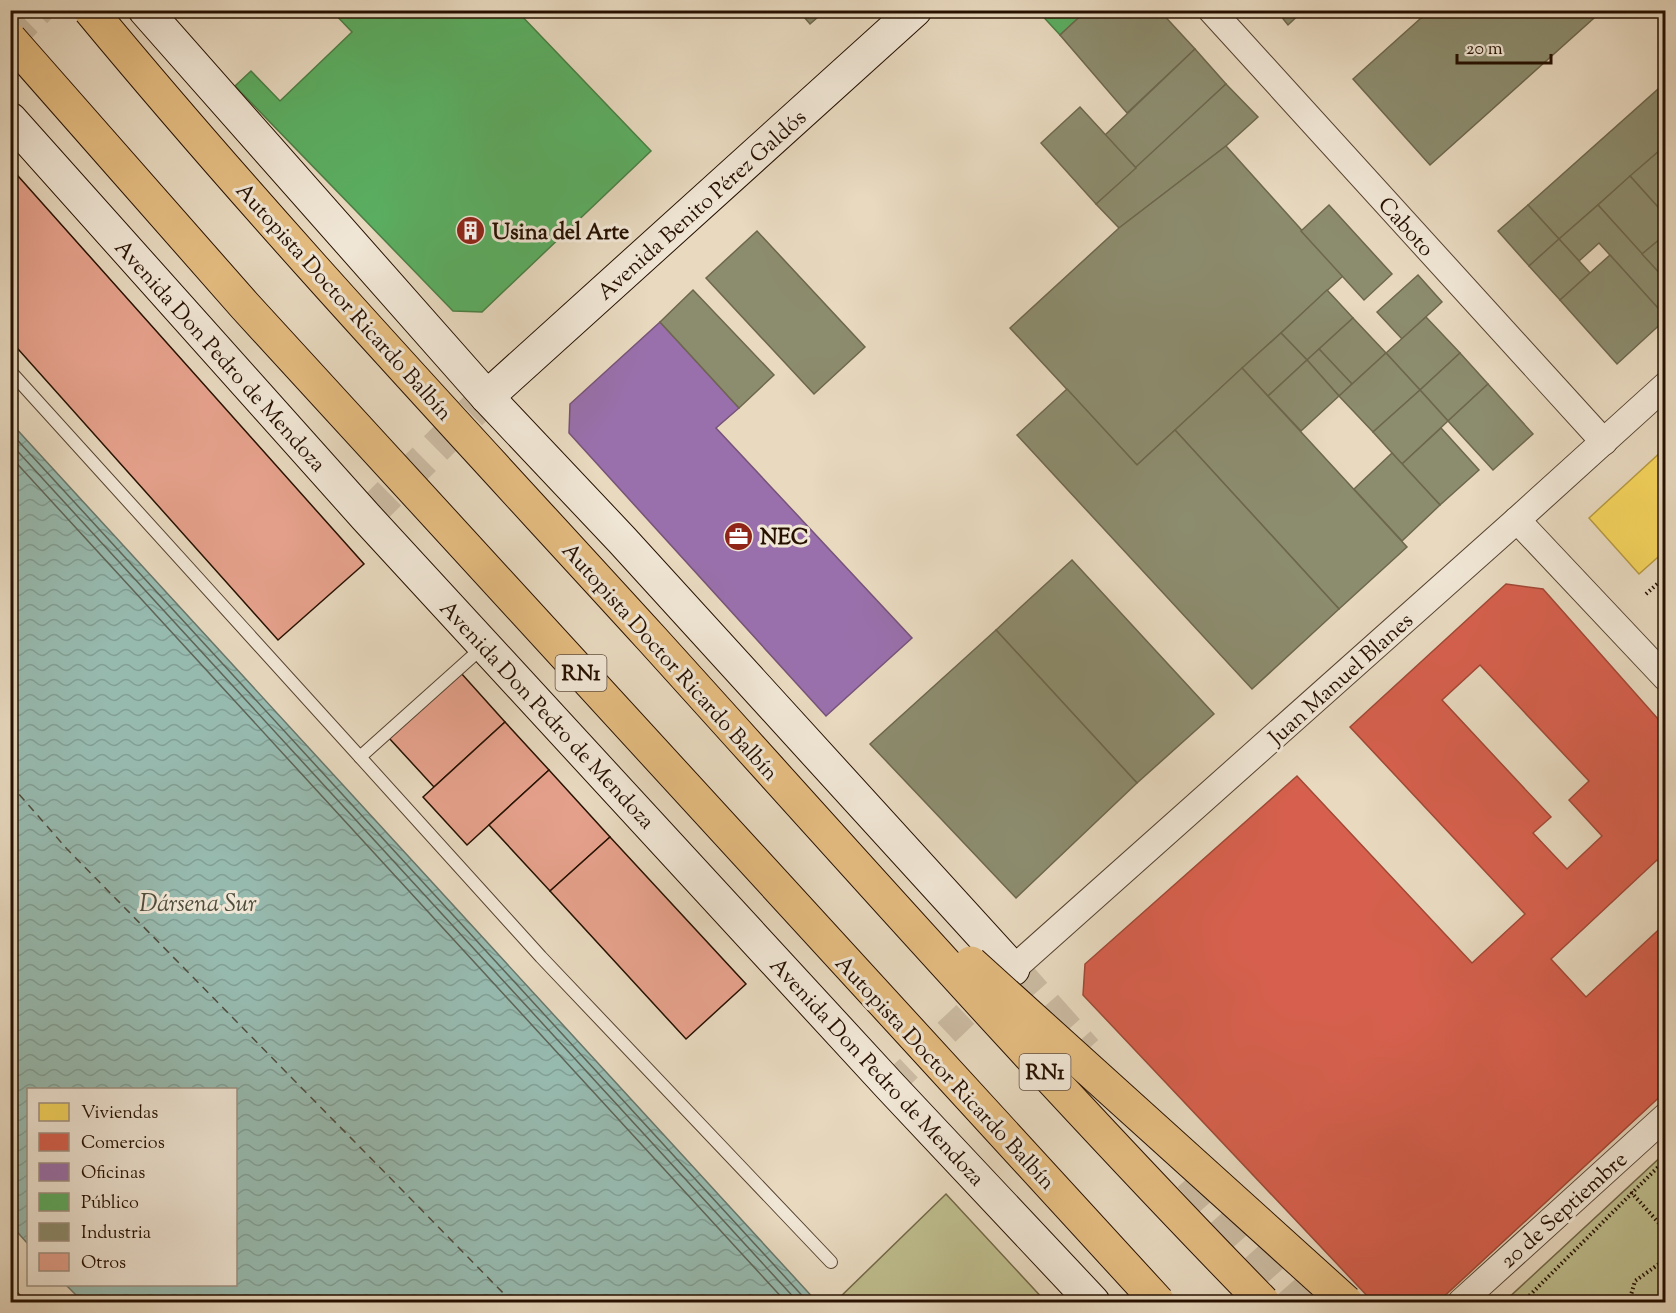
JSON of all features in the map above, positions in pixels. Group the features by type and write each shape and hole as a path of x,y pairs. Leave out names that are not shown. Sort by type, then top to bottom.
{"highway":[{"name":"Autopista Doctor Ricardo Balbín","path":"90,10 168,104 333,289 1048,1076 1263,1302"},
{"name":"Autopista Doctor Ricardo Balbín","path":"10,39 261,324 1158,1302"},
{"path":"832,838 1346,1302"}],"main road":[{"path":"145,10 487,397 622,540 1013,969"},
{"name":"Avenida Benito Pérez Galdós","path":"487,397 915,10"},
{"name":"Avenida Don Pedro de Mendoza","path":"10,119 366,517 890,1086 1093,1302"}],"street":[{"name":"Caboto","path":"1210,10 1604,442"},
{"name":"Juan Manuel Blanes","path":"1013,969 1517,520 1665,385"},
{"path":"1517,520 1665,678"},
{"name":"20 de Septiembre","path":"1461,1302 1665,1116"}],"lane":[{"path":"10,371 541,957 831,1262"},
{"path":"360,757 485,646"},
{"path":"10,1294 18,1302"}],"path":[{"path":"1646,594 1665,576"},
{"path":"1523,1302 1665,1159"},
{"path":"1631,1192 1665,1231"},
{"path":"1629,1302 1635,1281 1665,1258"}],"shaded area":[{"path":"1665,1153 1665,1302 1504,1302"},
{"path":"946,1194 1046,1302 835,1302"}],"water":[{"name":"Dársena Sur","path":"11,423 817,1302 83,1302 67,1286 237,1286 237,1088 27,1088 27,1243 11,1225"}],"building: Viviendas":[{"path":"1663,450 1666,453 1666,550 1639,574 1589,518"}],"building: Comercios":[{"path":"1506,584 1543,589 1666,728 1666,869 1657,860 1551,959 1586,997 1666,923 1666,1091 1438,1302 1373,1302 1083,995 1085,964 1297,776 1472,963 1525,914 1350,727","holes":["1480,665 1589,781 1569,800 1602,836 1567,869 1533,833 1551,817 1442,700"]}],"building: Oficinas":[{"name":"NEC","path":"660,322 739,408 716,428 912,638 826,716 569,433 570,404"}],"building: Público":[{"name":"Usina del Arte","path":"331,10 516,10 651,151 482,312 453,311 235,86 251,71 280,101 352,32"},
{"path":"1037,10 1087,10 1060,35"}],"building: Industria":[{"path":"798,10 826,10 810,24"},
{"path":"1087,10 1159,10 1195,49 1127,113 1060,35"},
{"path":"1276,10 1304,10 1288,25"},
{"path":"1430,10 1603,10 1430,165 1353,79"},
{"path":"1195,49 1226,84 1136,168 1105,135"},
{"path":"1666,82 1666,145 1559,239 1528,205"},
{"path":"1226,84 1258,117 1226,146 1119,228 1096,204"},
{"path":"1080,107 1136,168 1096,204 1041,143"},
{"path":"1666,145 1666,216 1630,176"},
{"path":"1226,146 1343,276 1137,465 1010,328 1119,228"},
{"path":"1630,176 1666,216 1666,234 1642,254 1598,205"},
{"path":"1329,205 1392,274 1364,300 1301,231"},
{"path":"1528,205 1559,239 1529,266 1498,231"},
{"path":"1598,205 1666,280 1666,317 1599,243 1579,261 1559,239"},
{"path":"757,231 865,347 814,394 706,278"},
{"path":"1666,234 1666,280 1642,254"},
{"path":"1559,239 1590,273 1560,300 1529,266"},
{"path":"1610,255 1666,317 1617,364 1560,300"},
{"path":"1418,275 1442,302 1402,339 1377,312"},
{"path":"693,290 774,375 739,408 660,322"},
{"path":"1327,290 1353,318 1307,360 1281,333"},
{"path":"1426,317 1460,353 1420,390 1386,353"},
{"path":"1353,318 1386,353 1352,384 1319,349"},
{"path":"1281,333 1307,360 1268,396 1242,368"},
{"path":"1319,349 1352,384 1339,396 1307,360"},
{"path":"1386,353 1420,390 1373,432 1339,396"},
{"path":"1460,353 1488,384 1448,421 1420,390"},
{"path":"1307,360 1339,396 1301,431 1268,396"},
{"path":"1242,368 1407,547 1339,609 1175,430"},
{"path":"1488,384 1533,434 1493,470 1448,421"},
{"path":"1067,389 1137,465 1175,430 1339,609 1252,689 1017,435"},
{"path":"1420,390 1448,421 1402,464 1373,432"},
{"path":"1441,428 1479,470 1440,505 1402,464"},
{"path":"1392,453 1440,505 1402,541 1354,489"},
{"path":"1072,560 1214,714 1137,783 996,630"},
{"path":"996,630 1137,783 1016,898 870,744"}],"building: Otros":[{"path":"10,167 364,564 278,640 10,340"},
{"path":"461,673 505,722 434,787 389,738"},
{"path":"505,722 549,770 467,845 423,797"},
{"path":"549,770 610,837 550,891 489,825"},
{"path":"610,837 746,984 686,1039 550,891"}],"ferry route":[{"path":"10,784 67,849 512,1302"}],"tunnel":[{"path":"10,41 42,10"},
{"path":"366,517 487,397"},
{"path":"1013,969 1086,1051"},
{"path":"890,1086 992,989"},
{"path":"1190,1176 1302,1302"}],"place":[{"name":"Usina del Arte","path":"471,231"},
{"name":"NEC","path":"739,536"}]}
